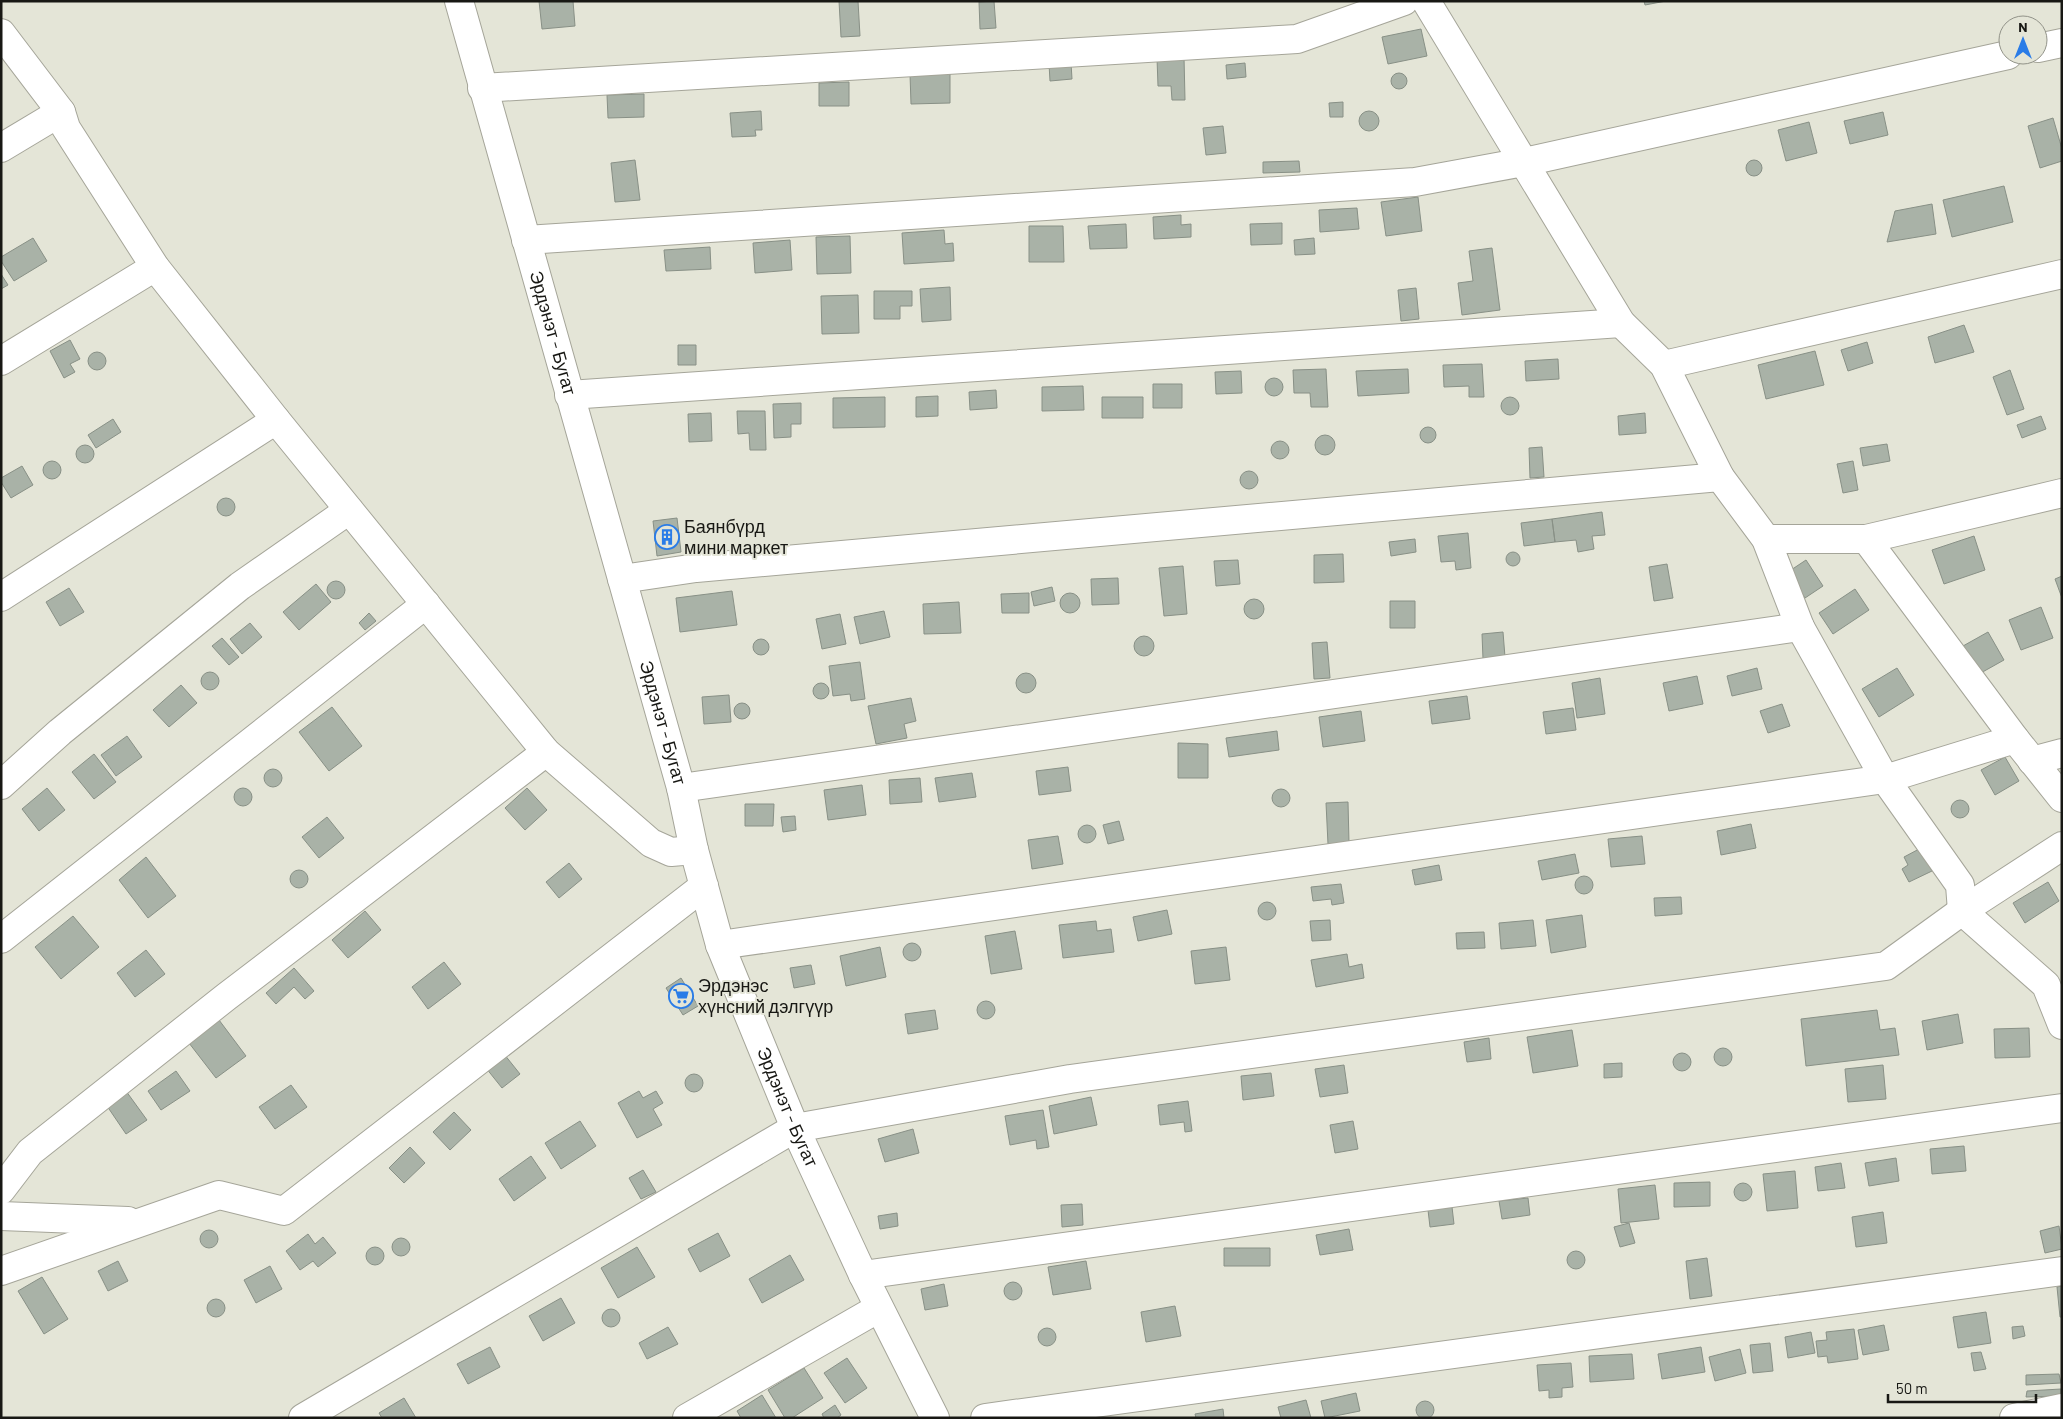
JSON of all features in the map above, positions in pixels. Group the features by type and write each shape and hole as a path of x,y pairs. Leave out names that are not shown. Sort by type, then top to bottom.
{"street":[{"name":"Эрдэнэт - Бугат","path":"459,1 681,788 694,850 720,945 795,1128 863,1275 935,1418"},
{"path":"482,88 1297,39 1404,1"},
{"path":"1426,1 1621,322 1664,365 1720,477 1766,539 1800,628 1885,779 1960,885 1962,911 2054,982 2062,1025"},
{"path":"1,33 61,112 66,128 155,267 276,420 546,752 652,843 671,852 694,850"},
{"path":"2048,46 2062,43"},
{"path":"526,240 1416,182 1524,162 1998,57"},
{"path":"1,148 61,112"},
{"path":"1,361 155,267"},
{"path":"1664,365 2062,274"},
{"path":"569,395 1621,322"},
{"path":"1,597 276,420"},
{"path":"622,579 696,568 1720,477"},
{"path":"1766,539 1866,539 2062,492"},
{"path":"1,785 60,732 240,586 350,510"},
{"path":"1866,539 2014,739 2062,798"},
{"path":"1,939 426,604"},
{"path":"681,788 1800,628"},
{"path":"720,945 1885,779 2014,739"},
{"path":"1,1190 30,1152 226,997 546,752"},
{"path":"2032,761 2062,753"},
{"path":"303,1418 795,1128 1070,1079 1886,966 1962,911 2062,846"},
{"path":"1,1272 219,1195 284,1211 704,886"},
{"path":"863,1275 2062,1108"},
{"path":"1,1216 145,1221"},
{"path":"985,1418 2062,1271"},
{"path":"687,1418 879,1308"},
{"path":"2014,1418 2062,1408"}],"building":[{"path":"539,1 573,1 575,26 542,29"},
{"path":"839,1 858,1 860,36 841,37"},
{"path":"994,1 996,28 980,29 979,2"},
{"path":"1644,1 1666,1 1645,5"},
{"path":"1421,29 1427,56 1388,64 1382,37"},
{"path":"1184,57 1185,100 1172,100 1171,86 1158,86 1157,58"},
{"path":"1071,63 1072,79 1050,81 1049,64"},
{"path":"1245,63 1246,77 1227,79 1226,65"},
{"path":"950,73 950,103 911,104 910,74"},
{"path":"1396,73 1402,73 1407,78 1405,87 1396,89 1391,84 1391,78"},
{"path":"849,82 849,106 819,106 819,83"},
{"path":"644,94 644,117 608,118 607,95"},
{"path":"1343,102 1343,117 1330,117 1329,103"},
{"path":"761,111 762,130 755,130 756,136 732,137 730,113"},
{"path":"1369,111 1376,114 1379,121 1376,128 1369,131 1362,128 1359,121 1362,114"},
{"path":"1883,112 1888,135 1850,144 1844,121"},
{"path":"2053,118 2062,149 2062,161 2040,168 2028,126"},
{"path":"1809,122 1817,153 1786,161 1778,130"},
{"path":"1223,126 1226,153 1206,155 1203,128"},
{"path":"635,160 640,200 615,202 611,163"},
{"path":"1751,160 1757,160 1762,165 1760,174 1751,176 1746,171 1746,165"},
{"path":"1299,161 1300,172 1263,173 1263,162"},
{"path":"2004,186 2013,222 1952,237 1943,200"},
{"path":"1418,197 1422,231 1386,236 1381,202"},
{"path":"1932,204 1936,234 1887,242 1895,211"},
{"path":"1357,208 1359,229 1320,232 1319,210"},
{"path":"1181,215 1181,225 1191,224 1191,237 1154,239 1153,217"},
{"path":"1282,223 1282,244 1251,245 1250,224"},
{"path":"1126,224 1127,248 1090,249 1088,226"},
{"path":"1029,226 1063,226 1064,262 1029,262"},
{"path":"944,230 945,244 953,243 954,261 904,264 902,233"},
{"path":"850,236 851,273 817,274 816,237"},
{"path":"33,238 47,261 14,281 1,261 1,257"},
{"path":"1314,238 1315,254 1295,255 1294,240"},
{"path":"790,240 792,270 755,273 753,243"},
{"path":"710,247 711,269 666,271 664,250"},
{"path":"1492,248 1500,310 1462,315 1458,283 1473,281 1469,251"},
{"path":"1,274 8,285 1,289"},
{"path":"950,287 951,320 922,322 920,289"},
{"path":"1416,288 1419,319 1401,321 1398,290"},
{"path":"874,291 912,291 912,306 900,306 900,319 874,319"},
{"path":"858,295 859,333 822,334 821,296"},
{"path":"1964,325 1974,352 1935,363 1928,337"},
{"path":"70,340 80,359 70,364 75,372 64,378 50,351"},
{"path":"1867,342 1873,363 1848,371 1841,350"},
{"path":"678,345 696,345 696,365 678,365"},
{"path":"1815,351 1824,385 1766,399 1758,365"},
{"path":"93,352 101,352 106,357 104,368 93,370 88,365 88,357"},
{"path":"1558,359 1559,379 1526,381 1525,361"},
{"path":"1482,364 1484,397 1469,397 1469,386 1444,387 1443,365"},
{"path":"1326,369 1328,407 1311,407 1310,393 1294,393 1293,370"},
{"path":"1408,369 1409,393 1358,396 1356,371"},
{"path":"2010,370 2024,409 2007,415 1993,377"},
{"path":"1241,371 1242,393 1216,394 1215,372"},
{"path":"1274,378 1282,383 1283,387 1278,395 1274,396 1266,391 1265,387 1270,379"},
{"path":"1153,384 1182,384 1182,408 1153,408"},
{"path":"1083,386 1084,410 1042,411 1042,387"},
{"path":"996,390 997,408 970,410 969,392"},
{"path":"938,396 938,416 916,417 916,397"},
{"path":"885,397 885,427 833,428 833,398"},
{"path":"1102,397 1143,397 1143,418 1102,418"},
{"path":"1510,397 1516,400 1519,406 1516,412 1510,415 1504,412 1501,406 1504,400"},
{"path":"801,403 801,424 791,424 791,437 774,438 773,404"},
{"path":"737,411 765,411 766,450 750,450 749,433 738,434"},
{"path":"711,413 712,441 689,442 688,414"},
{"path":"1645,413 1646,433 1619,435 1618,416"},
{"path":"2041,416 2046,429 2022,438 2017,425"},
{"path":"113,419 121,432 96,448 88,435"},
{"path":"1425,427 1431,427 1436,432 1434,441 1425,443 1420,438 1420,432"},
{"path":"1325,435 1332,438 1335,445 1332,452 1325,455 1318,452 1315,445 1318,438"},
{"path":"1280,441 1286,444 1289,450 1286,456 1280,459 1274,456 1271,450 1274,444"},
{"path":"1887,444 1890,461 1863,466 1860,448"},
{"path":"81,445 89,445 94,450 92,461 81,463 76,458 76,450"},
{"path":"1542,447 1544,477 1530,478 1529,448"},
{"path":"48,461 56,461 61,466 59,477 48,479 43,474 43,466"},
{"path":"1853,461 1858,490 1843,493 1837,464"},
{"path":"22,466 33,485 11,498 1,482 1,478"},
{"path":"1249,471 1255,474 1258,480 1255,486 1249,489 1243,486 1240,480 1243,474"},
{"path":"222,498 230,498 235,503 233,514 222,516 217,511 217,503"},
{"path":"1602,512 1605,535 1592,536 1594,549 1578,552 1576,540 1555,542 1552,519"},
{"name":"Баянбүрд мини маркет","path":"677,518 681,552 657,556 653,521"},
{"path":"1552,519 1555,542 1524,546 1521,523"},
{"path":"1468,533 1471,568 1456,570 1455,561 1441,562 1438,536"},
{"path":"1974,536 1985,570 1944,584 1932,550"},
{"path":"1415,539 1416,552 1391,556 1389,542"},
{"path":"1510,552 1516,552 1520,559 1516,566 1510,566 1506,562 1506,556"},
{"path":"1343,554 1344,582 1314,583 1314,555"},
{"path":"1238,560 1240,584 1216,586 1214,561"},
{"path":"1806,560 1823,586 1805,598 1788,572"},
{"path":"1667,564 1673,598 1654,601 1649,567"},
{"path":"1183,566 1187,614 1164,616 1159,568"},
{"path":"2062,576 2062,598 2055,579"},
{"path":"1118,578 1119,604 1092,605 1091,579"},
{"path":"332,581 340,581 345,586 343,597 332,599 327,594 327,586"},
{"path":"316,584 331,602 299,630 283,612"},
{"path":"1052,587 1055,601 1034,606 1031,592"},
{"path":"69,588 84,612 60,626 46,602"},
{"path":"1855,589 1869,610 1833,634 1819,613"},
{"path":"732,591 737,625 680,632 676,598"},
{"path":"1029,593 1029,613 1002,613 1001,594"},
{"path":"1070,593 1077,596 1080,603 1077,610 1070,613 1063,610 1060,603 1063,596"},
{"path":"1254,599 1261,602 1264,609 1261,616 1254,619 1247,616 1244,609 1247,602"},
{"path":"1390,601 1415,601 1415,628 1390,628"},
{"path":"959,602 961,633 924,634 923,604"},
{"path":"2041,607 2053,638 2021,650 2009,620"},
{"path":"884,611 890,637 860,644 854,617"},
{"path":"369,613 376,621 365,630 359,623"},
{"path":"840,614 846,644 822,649 816,619"},
{"path":"250,623 262,637 242,654 230,639"},
{"path":"1503,632 1505,657 1483,659 1482,634"},
{"path":"1988,632 2004,660 1979,674 1963,646"},
{"path":"1144,636 1151,639 1154,646 1151,653 1144,656 1137,653 1134,646 1137,639"},
{"path":"222,638 239,657 229,665 212,646"},
{"path":"761,639 767,641 769,647 767,653 761,655 755,653 753,647 755,641"},
{"path":"1327,642 1330,678 1314,679 1312,643"},
{"path":"860,662 865,699 851,701 850,694 833,696 829,666"},
{"path":"1757,668 1762,689 1732,696 1727,676"},
{"path":"1897,668 1914,695 1879,717 1862,689"},
{"path":"206,672 214,672 219,677 217,688 206,690 201,685 201,677"},
{"path":"1026,673 1033,676 1036,683 1033,690 1026,693 1019,690 1016,683 1019,676"},
{"path":"1697,676 1703,704 1669,711 1663,683"},
{"path":"1600,678 1605,714 1577,718 1572,683"},
{"path":"821,683 827,685 829,691 827,697 821,699 815,697 813,691 815,685"},
{"path":"181,685 197,703 169,727 153,710"},
{"path":"729,695 731,722 704,724 702,697"},
{"path":"1467,696 1470,719 1432,724 1429,701"},
{"path":"911,698 916,721 904,724 907,738 876,744 868,706"},
{"path":"742,703 750,711 742,719 734,711"},
{"path":"1782,704 1790,726 1768,733 1760,711"},
{"path":"332,707 362,746 329,771 299,732"},
{"path":"1573,708 1576,730 1546,734 1543,712"},
{"path":"1361,711 1365,741 1323,747 1319,717"},
{"path":"1277,731 1279,750 1229,757 1226,738"},
{"path":"127,736 142,757 116,776 101,755"},
{"path":"1178,743 1208,744 1208,778 1178,778"},
{"path":"94,754 116,782 94,799 72,772"},
{"path":"2005,757 2019,781 1995,795 1981,770"},
{"path":"1068,767 1071,791 1039,795 1036,771"},
{"path":"269,769 277,769 282,774 280,785 269,787 264,782 264,774"},
{"path":"972,773 976,797 939,802 935,778"},
{"path":"920,778 922,802 890,804 889,780"},
{"path":"862,785 866,815 828,820 824,790"},
{"path":"47,788 65,810 39,831 22,809"},
{"path":"239,788 247,788 252,793 250,804 239,806 234,801 234,793"},
{"path":"527,788 547,810 525,830 505,808"},
{"path":"1277,789 1285,789 1290,794 1288,805 1277,807 1272,802 1272,794"},
{"path":"1956,800 1964,800 1969,805 1967,816 1956,818 1951,813 1951,805"},
{"path":"1348,802 1349,843 1328,844 1326,803"},
{"path":"745,804 774,804 773,826 745,826"},
{"path":"795,816 796,830 783,832 781,817"},
{"path":"327,817 344,838 319,858 302,837"},
{"path":"1119,821 1124,840 1108,844 1103,825"},
{"path":"1751,824 1756,848 1721,855 1717,831"},
{"path":"1083,825 1091,825 1096,830 1094,841 1083,843 1078,838 1078,830"},
{"path":"1058,836 1063,864 1032,869 1028,840"},
{"path":"1642,836 1645,864 1611,867 1608,839"},
{"path":"1921,848 1932,871 1909,882 1902,869 1908,865 1904,857"},
{"path":"1575,854 1579,873 1542,880 1538,861"},
{"path":"146,857 176,896 148,918 119,880"},
{"path":"569,863 582,879 559,898 546,882"},
{"path":"1439,865 1442,880 1415,885 1412,870"},
{"path":"295,870 303,870 308,875 306,886 295,888 290,883 290,875"},
{"path":"1580,876 1588,876 1593,881 1591,892 1580,894 1575,889 1575,881"},
{"path":"2048,882 2059,901 2025,923 2013,903"},
{"path":"1341,884 1344,903 1332,905 1331,899 1313,901 1311,887"},
{"path":"1681,897 1682,914 1655,916 1654,898"},
{"path":"1263,902 1271,902 1276,907 1274,918 1263,920 1258,915 1258,907"},
{"path":"1167,910 1172,934 1138,941 1133,917"},
{"path":"365,911 381,930 348,958 332,940"},
{"path":"1582,915 1586,947 1551,953 1546,920"},
{"path":"73,916 99,947 61,979 35,947"},
{"path":"1330,920 1331,940 1312,941 1310,921"},
{"path":"1533,920 1536,946 1501,949 1499,923"},
{"path":"1096,921 1097,931 1111,929 1114,952 1063,958 1059,925"},
{"path":"1015,931 1022,969 991,974 985,936"},
{"path":"1484,932 1485,948 1457,949 1456,933"},
{"path":"908,943 916,943 921,948 919,959 908,961 903,956 903,948"},
{"path":"880,947 886,977 846,986 840,956"},
{"path":"1226,947 1230,980 1195,984 1191,951"},
{"path":"146,950 165,974 135,997 117,973"},
{"path":"1347,954 1349,967 1362,964 1364,978 1316,987 1311,960"},
{"path":"444,962 461,984 428,1009 412,987"},
{"path":"811,965 815,984 794,988 790,968"},
{"path":"294,968 314,991 305,999 294,987 276,1004 266,993"},
{"path":"681,978 698,1006 683,1015 666,988"},
{"path":"982,1001 990,1001 995,1006 993,1017 982,1019 977,1014 977,1006"},
{"path":"935,1010 938,1029 908,1034 905,1014"},
{"path":"1877,1010 1880,1030 1895,1028 1899,1055 1806,1066 1801,1019"},
{"path":"1958,1014 1963,1043 1927,1050 1922,1021"},
{"path":"219,1020 246,1056 216,1078 189,1043"},
{"path":"2029,1028 2030,1057 1995,1058 1994,1029"},
{"path":"1572,1030 1578,1066 1533,1073 1527,1037"},
{"path":"1489,1038 1491,1059 1467,1062 1464,1042"},
{"path":"1719,1048 1727,1048 1732,1053 1730,1064 1719,1066 1714,1061 1714,1053"},
{"path":"1678,1053 1686,1053 1691,1058 1689,1069 1678,1071 1673,1066 1673,1058"},
{"path":"504,1054 520,1074 502,1088 486,1068"},
{"path":"1622,1063 1622,1077 1604,1078 1604,1064"},
{"path":"1344,1065 1348,1093 1320,1097 1315,1069"},
{"path":"1883,1065 1886,1099 1848,1102 1845,1069"},
{"path":"176,1071 190,1091 161,1110 148,1091"},
{"path":"1271,1073 1274,1096 1243,1100 1241,1076"},
{"path":"690,1074 698,1074 703,1079 701,1090 690,1092 685,1087 685,1079"},
{"path":"291,1085 307,1107 275,1129 259,1107"},
{"path":"126,1091 147,1120 126,1134 107,1106"},
{"path":"639,1091 643,1098 656,1091 663,1103 653,1109 662,1125 637,1138 618,1103"},
{"path":"1091,1097 1097,1125 1054,1134 1049,1106"},
{"path":"1188,1101 1192,1131 1185,1132 1184,1122 1160,1125 1158,1105"},
{"path":"1043,1110 1049,1147 1037,1149 1036,1140 1010,1145 1005,1116"},
{"path":"454,1112 471,1130 450,1150 433,1132"},
{"path":"580,1121 596,1146 561,1169 545,1143"},
{"path":"1353,1121 1358,1149 1335,1153 1330,1125"},
{"path":"913,1129 919,1153 885,1162 878,1139"},
{"path":"1964,1146 1966,1171 1932,1174 1930,1149"},
{"path":"410,1147 425,1163 404,1183 389,1168"},
{"path":"531,1156 546,1178 514,1201 499,1179"},
{"path":"1896,1158 1899,1181 1869,1186 1865,1163"},
{"path":"1841,1163 1845,1188 1818,1191 1815,1167"},
{"path":"643,1170 656,1192 641,1199 629,1178"},
{"path":"1795,1171 1798,1208 1767,1211 1763,1174"},
{"path":"1710,1182 1710,1206 1674,1207 1674,1183"},
{"path":"1739,1183 1747,1183 1752,1188 1750,1199 1739,1201 1734,1196 1734,1188"},
{"path":"1655,1185 1659,1219 1621,1223 1618,1189"},
{"path":"1528,1198 1530,1215 1502,1219 1499,1201"},
{"path":"1082,1204 1083,1225 1062,1227 1061,1205"},
{"path":"1452,1207 1454,1224 1430,1227 1428,1210"},
{"path":"1883,1212 1887,1243 1856,1247 1852,1217"},
{"path":"897,1213 898,1226 880,1229 878,1216"},
{"path":"1629,1223 1635,1243 1620,1247 1614,1227"},
{"path":"2059,1226 2062,1249 2045,1253 2040,1231"},
{"path":"1349,1229 1353,1250 1320,1255 1316,1235"},
{"path":"205,1230 213,1230 218,1235 216,1246 205,1248 200,1243 200,1235"},
{"path":"718,1233 730,1256 700,1272 688,1249"},
{"path":"308,1234 315,1244 323,1237 336,1253 318,1267 313,1261 300,1270 286,1251"},
{"path":"397,1238 405,1238 410,1243 408,1254 397,1256 392,1251 392,1243"},
{"path":"371,1247 379,1247 384,1252 382,1263 371,1265 366,1260 366,1252"},
{"path":"637,1247 655,1277 618,1298 601,1268"},
{"path":"1224,1248 1270,1248 1270,1266 1224,1266"},
{"path":"1572,1251 1580,1251 1585,1256 1583,1267 1572,1269 1567,1264 1567,1256"},
{"path":"790,1255 804,1280 762,1303 749,1279"},
{"path":"1707,1258 1712,1296 1690,1299 1686,1261"},
{"path":"118,1261 128,1281 108,1291 98,1271"},
{"path":"1086,1261 1091,1289 1053,1295 1048,1267"},
{"path":"270,1266 282,1289 256,1303 244,1280"},
{"path":"42,1277 68,1319 44,1334 18,1291"},
{"path":"1009,1282 1017,1282 1022,1287 1020,1298 1009,1300 1004,1295 1004,1287"},
{"path":"944,1284 948,1306 925,1310 921,1289"},
{"path":"2062,1286 2062,1317 2060,1317 2057,1287"},
{"path":"561,1298 575,1323 543,1341 529,1316"},
{"path":"212,1299 220,1299 225,1304 223,1315 212,1317 207,1312 207,1304"},
{"path":"1175,1306 1181,1336 1146,1342 1141,1312"},
{"path":"607,1309 615,1309 620,1314 618,1325 607,1327 602,1322 602,1314"},
{"path":"1986,1312 1991,1343 1958,1348 1953,1317"},
{"path":"1884,1325 1889,1350 1863,1355 1858,1330"},
{"path":"2023,1326 2025,1336 2013,1339 2012,1327"},
{"path":"668,1327 678,1344 647,1359 639,1343"},
{"path":"1043,1328 1051,1328 1056,1333 1054,1344 1043,1346 1038,1341 1038,1333"},
{"path":"1854,1329 1858,1359 1828,1363 1827,1356 1818,1357 1816,1341 1827,1340 1826,1332"},
{"path":"1811,1332 1815,1353 1788,1358 1785,1337"},
{"path":"1770,1343 1773,1371 1753,1373 1750,1345"},
{"path":"490,1347 500,1367 468,1384 457,1364"},
{"path":"1701,1347 1705,1372 1662,1379 1658,1354"},
{"path":"1740,1349 1746,1373 1715,1381 1709,1357"},
{"path":"1981,1352 1986,1369 1974,1371 1971,1353"},
{"path":"1632,1354 1634,1379 1590,1382 1589,1356"},
{"path":"847,1358 867,1388 845,1403 824,1373"},
{"path":"1571,1363 1573,1387 1562,1388 1562,1397 1549,1398 1549,1390 1539,1391 1537,1365"},
{"path":"804,1368 823,1398 792,1418 785,1418 768,1390"},
{"path":"2059,1374 2061,1383 2026,1385 2026,1375"},
{"path":"2061,1389 2061,1396 2026,1397 2027,1391"},
{"path":"1356,1393 1360,1411 1325,1418 1321,1401"},
{"path":"762,1395 776,1418 741,1418 737,1411"},
{"path":"404,1398 416,1418 382,1418 379,1413"},
{"path":"1306,1400 1311,1418 1281,1418 1278,1407"},
{"path":"1425,1401 1432,1403 1434,1410 1432,1417 1425,1419 1418,1417 1416,1410 1418,1403"},
{"path":"835,1405 841,1415 837,1418 824,1418 822,1414"},
{"path":"1223,1409 1224,1418 1196,1418 1195,1414"}],"place":[{"name":"Баянбүрд мини маркет","path":"667,537"},
{"name":"Эрдэнэс хүнсний дэлгүүр","path":"681,996"}]}
